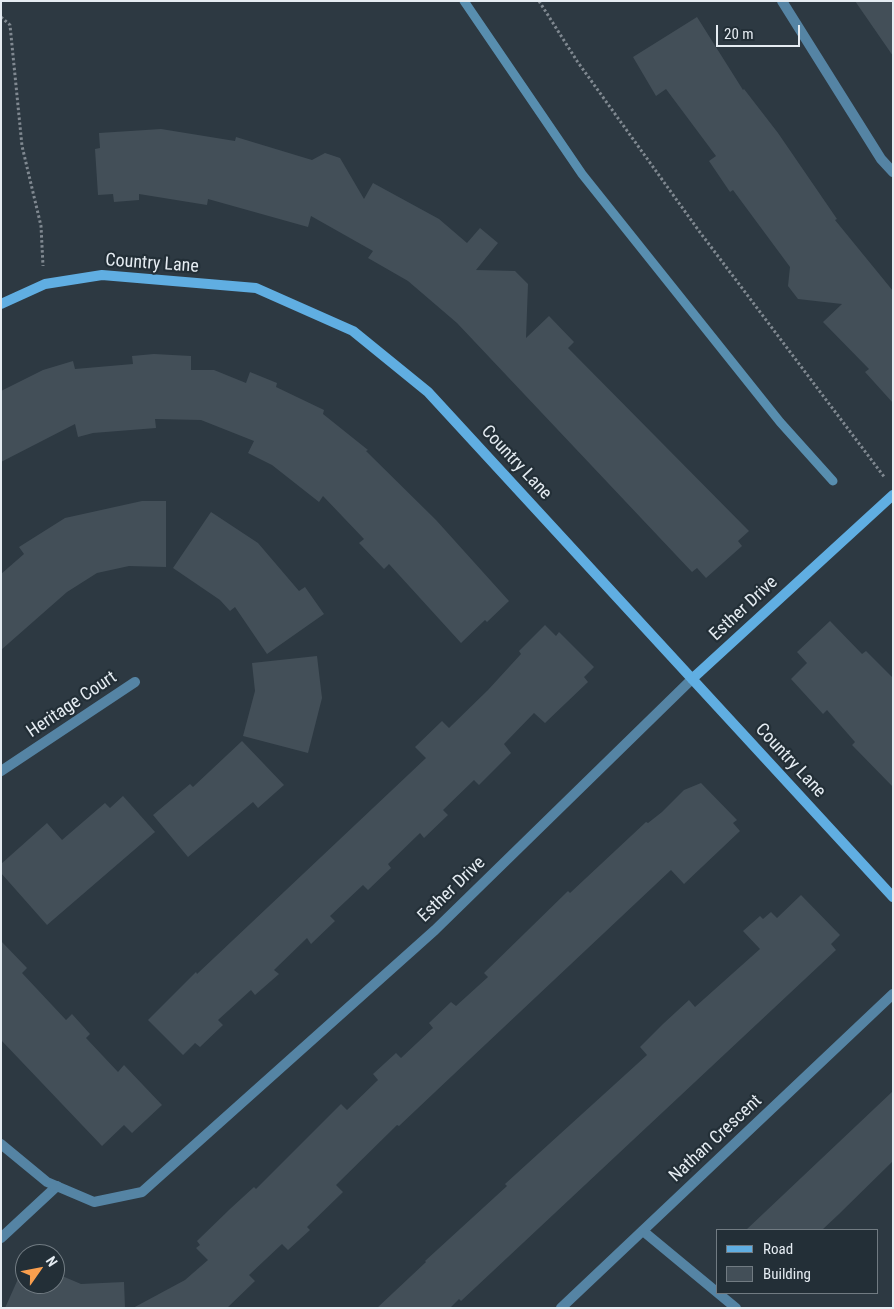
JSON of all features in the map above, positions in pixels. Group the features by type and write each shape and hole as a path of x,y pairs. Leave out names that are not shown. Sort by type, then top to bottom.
{"street":[{"path":"782,1 881,158 893,172"},
{"name":"Country Lane","path":"1,304 45,284 102,275 256,288 353,331 428,392 893,897"},
{"name":"Esther Drive","path":"1,1144 47,1182 94,1202 142,1192 435,930 692,679 893,495"},
{"name":"Heritage Court","path":"1,771 135,682"},
{"name":"Nathan Crescent","path":"561,1308 893,994"},
{"path":"1,1238 57,1186"},
{"path":"643,1231 716,1291"},
{"path":"719,1294 736,1308"}],"path":[{"path":"539,1 577,61 699,231 887,480"},
{"path":"1,17 10,25 22,146 41,226 45,284"}],"building":[{"path":"855,1 893,1 893,56"},
{"path":"697,17 743,90 778,133 837,219 835,220 893,291 893,403 865,372 869,369 823,322 842,304 798,299 788,286 790,267 733,190 730,192 709,161 716,156 666,89 656,96 633,57"},
{"path":"161,129 235,141 236,137 312,160 325,153 340,158 364,199 373,183 439,219 467,243 480,228 498,243 476,270 515,271 528,284 526,338 549,316 574,342 568,348 749,531 738,541 742,546 706,578 697,568 692,572 457,323 408,281 368,258 373,251 311,216 308,227 208,199 207,205 139,194 139,200 114,202 113,194 98,195 95,149 100,148 99,133"},
{"path":"154,354 191,356 191,370 214,370 246,383 250,372 277,383 276,387 324,410 323,414 368,450 366,451 436,520 509,601 487,622 485,620 461,643 389,564 384,569 359,543 364,539 323,496 319,502 272,465 248,453 254,441 201,420 155,419 156,428 93,433 78,437 75,424 1,462 1,391 43,370 73,361 75,369 133,364 132,356"},
{"path":"142,501 166,501 166,567 129,566 97,573 67,592 1,650 1,574 24,554 19,547 65,518"},
{"path":"211,512 258,543 299,591 305,587 324,614 267,654 235,607 230,611 220,600 173,568"},
{"path":"830,621 862,654 866,651 893,678 893,787 852,745 855,742 827,710 823,714 791,679 807,663 797,652"},
{"path":"545,625 556,636 559,632 594,667 584,677 588,682 545,723 534,713 504,744 511,753 479,785 474,780 443,810 448,815 424,838 420,833 388,864 391,868 368,890 363,885 330,916 335,921 311,944 307,938 274,970 279,974 255,995 251,990 218,1020 223,1025 200,1047 195,1043 183,1055 148,1020 196,972 197,974 426,758 415,747 442,721 449,728 488,690 521,654 519,651"},
{"path":"317,656 322,698 308,753 243,736 255,691 252,663"},
{"path":"242,741 284,785 258,808 253,802 188,857 153,815 190,784 193,787"},
{"path":"701,783 737,820 733,823 740,831 684,884 671,870 399,1126 397,1125 336,1185 343,1192 307,1227 310,1230 288,1250 282,1244 249,1275 255,1281 227,1308 133,1308 185,1280 208,1260 196,1248 200,1245 197,1241 230,1209 254,1187 256,1189 341,1104 347,1110 378,1080 373,1074 396,1053 401,1058 433,1028 429,1023 451,1002 456,1006 488,977 484,973 568,891 570,893 646,822 648,823 662,812 684,790"},
{"path":"123,796 155,832 47,925 1,873 1,864 47,823 62,840 105,803 110,808"},
{"path":"801,895 840,935 831,944 836,950 461,1301 459,1299 450,1308 377,1308 507,1186 505,1184 647,1055 640,1047 663,1024 689,1000 695,1007 760,949 743,931 760,916 763,919 771,912 777,918"},
{"path":"1,941 27,968 22,973 66,1020 72,1014 90,1034 86,1038 118,1072 124,1065 162,1105 132,1133 124,1125 102,1146 1,1040"},
{"path":"893,1091 893,1161 839,1214 823,1229 747,1229"},
{"path":"65,1277 81,1284 124,1282 125,1308 5,1308 15,1286 15,1294 65,1294"}],"waterway":[{"path":"464,1 582,174 780,422 833,481"}]}
